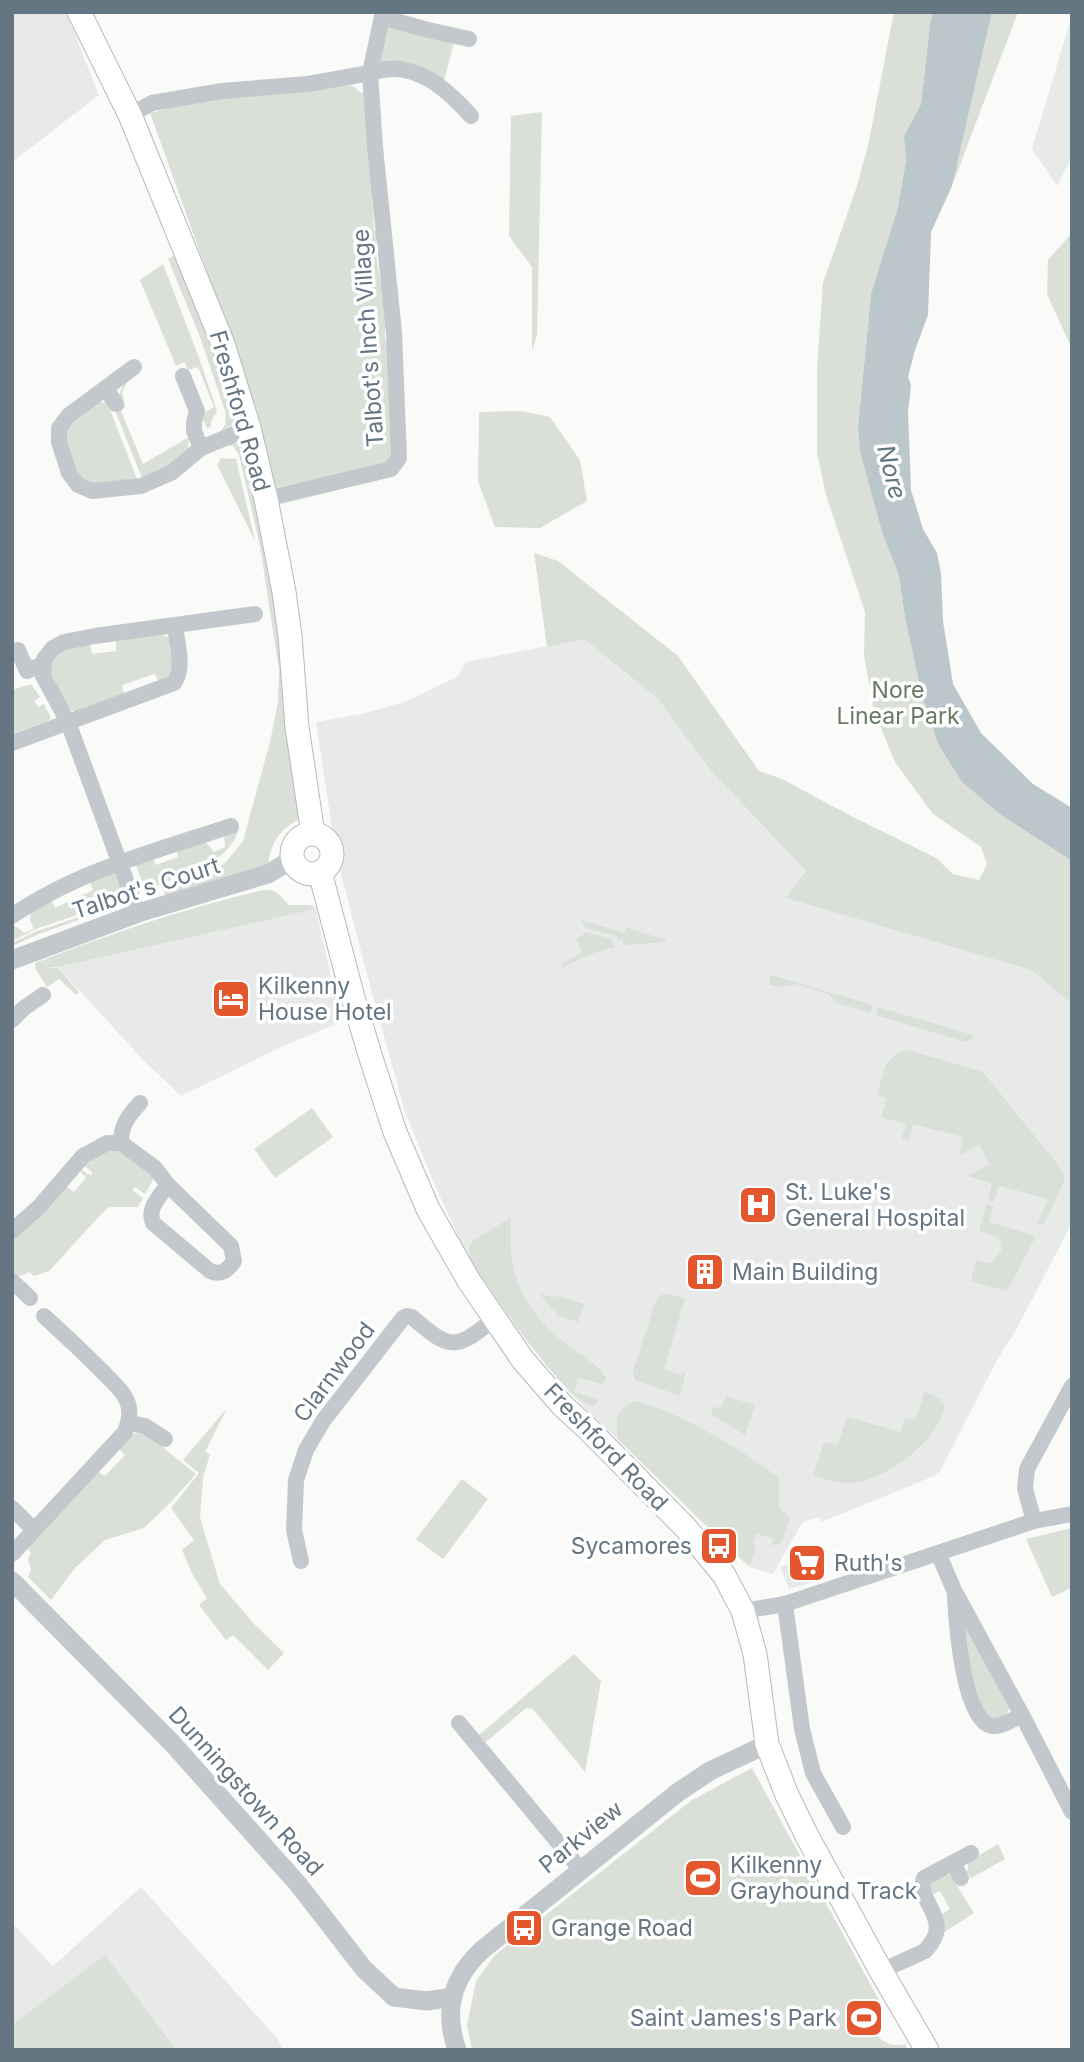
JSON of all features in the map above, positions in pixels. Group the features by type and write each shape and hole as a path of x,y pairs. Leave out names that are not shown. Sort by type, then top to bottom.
{"main road":[{"name":"Freshford Road","path":"79,12 130,115 223,344 249,428 286,603 298,727 313,834 326,839 332,852 328,866 320,872 356,1009 399,1143 416,1185 468,1281 523,1360 562,1405 707,1552 724,1575 743,1611 755,1654 767,1744 787,1795 881,1971 927,2050"},
{"path":"313,834 304,835 296,841 292,850 293,859 302,871 320,872"}],"street":[{"name":"Talbot's Inch Village","path":"266,499 391,469 399,458 394,332 369,73 382,15 424,29 469,39"},
{"path":"130,115 152,103 222,91 308,84 393,69 413,72 443,87 471,116"},
{"path":"134,367 68,416 59,428 59,442 69,473 78,485 92,491 141,486 171,473 201,448 249,428"},
{"path":"183,376 197,411 194,431 201,448"},
{"path":"106,388 116,404"},
{"path":"138,913 68,722 43,676 43,664 47,654 64,642 255,614"},
{"path":"12,743 174,683 180,676 175,626"},
{"path":"12,652 18,650 27,671 43,664"},
{"path":"12,916 35,900 90,874 231,826"},
{"name":"Talbot's Court","path":"12,960 138,913 268,874 293,859"},
{"path":"12,1020 20,1003 43,995"},
{"path":"121,1143 121,1132 126,1118 140,1102"},
{"path":"12,1231 39,1207 83,1156 107,1143 121,1143 155,1168 168,1185 231,1245 234,1261 230,1268 222,1273 210,1271 153,1223 151,1209 168,1185"},
{"path":"12,1554 125,1432 129,1423 130,1410 118,1388 83,1351 44,1317"},
{"name":"Clarnwood","path":"301,1560 294,1530 296,1480 306,1450 323,1421 403,1318 412,1317 435,1337 453,1343 476,1333 494,1318"},
{"path":"1034,1521 1025,1489 1027,1469 1072,1386"},
{"path":"129,1423 145,1426 164,1439"},
{"path":"12,1508 34,1530"},
{"path":"743,1611 785,1604 1034,1521 1072,1514"},
{"path":"938,1553 954,1590 1072,1812"},
{"name":"Dunningstown Road","path":"12,1581 172,1743 298,1884 374,1979 394,1997 427,2001 453,1997"},
{"path":"954,1590 961,1661 969,1694 981,1720 996,1727 1022,1715"},
{"path":"785,1604 802,1729 814,1773 843,1828"},
{"path":"459,1723 581,1870"},
{"name":"Parkview","path":"453,1997 467,1964 581,1870 677,1793 710,1771 767,1744"},
{"path":"881,1971 925,1951 930,1946 937,1928 935,1916 923,1892 924,1878 971,1853"},
{"path":"953,1863 961,1878"},
{"path":"453,1997 450,2013 457,2050"}],"shaded area":[{"path":"12,12 66,12 99,95 12,162"},
{"path":"1072,15 1072,157 1057,186 1032,149"},
{"name":"St. Luke's General Hospital","path":"584,639 658,699 711,771 806,871 787,898 1031,970 1072,1004 1072,1223 1016,1330 997,1360 940,1471 934,1476 821,1522 819,1517 802,1523 773,1574 750,1567 738,1557 569,1392 516,1328 470,1261 405,1112 336,854 316,722 367,713 407,701 457,677 466,662"},
{"path":"316,909 341,1022 285,1045 181,1096 143,1060 58,967"},
{"path":"807,1551 813,1569 813,1582 789,1589 780,1566 801,1562 799,1553"},
{"path":"141,1887 276,2037 284,2050 12,2050 12,1923 53,1966"}],"green space":[{"name":"Nore Linear Park","path":"894,12 933,12 921,104 904,136 906,161 898,207 871,294 858,427 860,452 882,532 899,576 905,617 939,746 962,782 1001,815 1072,861 1072,1004 1031,970 786,898 806,871 711,771 658,699 584,639 547,647 534,553 558,561 678,656 759,771 782,779 936,858 953,874 979,880 987,864 981,847 933,814 895,762 874,711 864,655 865,612 826,495 817,453 817,368 823,283 868,146"},
{"path":"992,12 1018,12 952,186"},
{"path":"386,24 455,39 444,81 380,65"},
{"path":"347,85 363,92 367,97 374,230 379,237 375,243 389,327 385,331 385,340 390,343 395,445 390,462 271,489 257,411 150,113 207,99"},
{"path":"542,112 537,335 532,351 532,267 509,236 511,116"},
{"path":"1072,233 1072,349 1047,294 1048,260"},
{"path":"178,253 197,299 236,420 233,425 221,431 225,425 226,414 200,337 168,259"},
{"path":"163,264 217,411 211,427 207,428 201,415 214,407 198,367 188,370 185,362 176,366 140,280"},
{"path":"129,379 122,392 125,407 121,411 143,464 189,437 188,449 167,467 142,478 114,408 123,385"},
{"path":"100,402 107,403 137,479 89,484 76,468 67,444 67,428 75,418"},
{"path":"521,411 550,417 580,460 587,501 540,528 495,527 478,481 479,412"},
{"path":"235,442 245,449 267,538 302,818 277,838 268,869 166,898 164,891 218,868 243,841 278,702 279,670 260,546 239,455 233,446 227,446"},
{"path":"221,458 236,459 255,541 217,465"},
{"path":"161,635 169,637 172,646 172,677 159,683 155,674 122,685 125,697 76,713 67,707 49,673 53,657 68,648 90,644 92,654 116,651 116,640"},
{"path":"31,684 40,697 34,701 38,707 44,704 51,718 12,734 12,690"},
{"path":"233,828 239,829 234,841 226,851 205,866 156,886 142,881 135,863 152,855 156,865 178,857 176,848 204,840 214,852 225,847 224,834"},
{"path":"114,873 119,877 123,896 118,906 12,946 12,943 37,931 115,905 120,895 118,890 108,904 36,929 12,941 12,925 24,933 34,929 30,920 31,912 51,899 55,908 93,890 89,880"},
{"path":"263,890 275,891 289,905 311,905 316,909 47,968 58,968 79,992 76,995 59,979 47,987 35,968 35,963 119,932 176,913"},
{"path":"581,920 625,933 627,928 666,942 624,945 623,940 618,940 617,936 586,928"},
{"path":"587,932 612,939 614,947 563,967 561,965 582,952 576,939"},
{"path":"771,975 873,1005 870,1013 837,1003 829,994 795,984 782,987 770,985"},
{"path":"878,1007 973,1035 971,1040 965,1042 876,1015"},
{"path":"908,1050 983,1072 1058,1165 1064,1181 1044,1224 1037,1224 1048,1199 999,1186 994,1202 988,1200 992,1183 967,1176 990,1164 979,1145 959,1156 963,1137 913,1124 908,1141 902,1138 906,1124 881,1117 887,1098 877,1095 883,1073 894,1056"},
{"path":"312,1108 333,1137 275,1178 254,1149"},
{"path":"120,1148 154,1178 145,1194 135,1187 132,1190 143,1198 138,1207 106,1209 49,1271 34,1276 29,1272 20,1276 12,1273 12,1240 66,1186 74,1192 86,1178 80,1168 92,1175 83,1165 94,1155"},
{"path":"986,1204 993,1206 989,1222 1035,1238 1007,1291 972,1282 971,1279 976,1260 991,1264 1001,1251 998,1239 979,1231"},
{"path":"511,1217 510,1238 515,1274 529,1305 553,1332 595,1365 606,1379 602,1384 579,1378 575,1392 599,1400 593,1406 580,1400 547,1366 471,1260 471,1242"},
{"path":"540,1294 584,1304 578,1322 558,1316"},
{"path":"666,1294 685,1298 664,1369 681,1375 683,1371 685,1374 680,1396 635,1380 633,1372 656,1300"},
{"path":"925,1392 945,1404 933,1431 910,1456 881,1474 852,1483 813,1476 824,1442 838,1445 847,1417 901,1432 905,1418 915,1419"},
{"path":"726,1396 755,1405 745,1435 711,1414 713,1407 720,1408 723,1405"},
{"path":"636,1401 711,1433 779,1478 779,1508 790,1517 782,1542 772,1546 773,1538 756,1534 750,1566 738,1557 618,1439 618,1415"},
{"path":"227,1408 205,1452 210,1454 203,1478 200,1518 220,1584 253,1623 284,1653 268,1670 233,1635 226,1640 199,1605 207,1598 182,1550 194,1540 171,1508 199,1473 183,1460"},
{"path":"146,1434 196,1474 144,1528 105,1540 75,1568 51,1600 28,1577 31,1569 28,1559 31,1553 27,1547 97,1471 105,1476 125,1455 118,1448 130,1435"},
{"path":"462,1479 488,1499 443,1559 416,1539"},
{"path":"1072,1528 1072,1587 1052,1597 1026,1539"},
{"path":"964,1619 1011,1704 1007,1714 995,1720 985,1716 977,1691 968,1657"},
{"path":"574,1654 601,1681 585,1772 533,1709 526,1708 486,1742 479,1735"},
{"name":"Kilkenny Grayhound Track","path":"752,1768 879,2000 870,2015 876,2034 892,2045 905,2044 908,2050 472,2050 467,2025 476,1981 495,1955 692,1800"},
{"path":"998,1844 1005,1859 971,1878 967,1872 969,1861"},
{"path":"946,1874 950,1875 974,1913 943,1933 942,1914 950,1909 940,1891 932,1895 929,1883"},
{"path":"105,1955 176,2050 12,2050 12,2025"}],"water":[{"name":"Nore","path":"933,12 992,12 952,186 931,232 928,315 908,377 911,385 908,412 911,490 923,529 937,553 941,574 943,621 953,684 981,733 1033,784 1072,808 1072,861 1001,815 962,782 939,746 923,699 899,576 882,532 860,452 858,427 871,294 898,207 906,161 904,136 921,104"}],"place":[{"name":"Kilkenny House Hotel","path":"231,999"},
{"name":"St. Luke's General Hospital","path":"758,1205"},
{"name":"Main Building","path":"705,1272"},
{"name":"Sycamores","path":"719,1546"},
{"name":"Ruth's","path":"807,1563"},
{"name":"Kilkenny Grayhound Track","path":"703,1878"},
{"name":"Grange Road","path":"524,1928"},
{"name":"Saint James's Park","path":"864,2018"}]}
